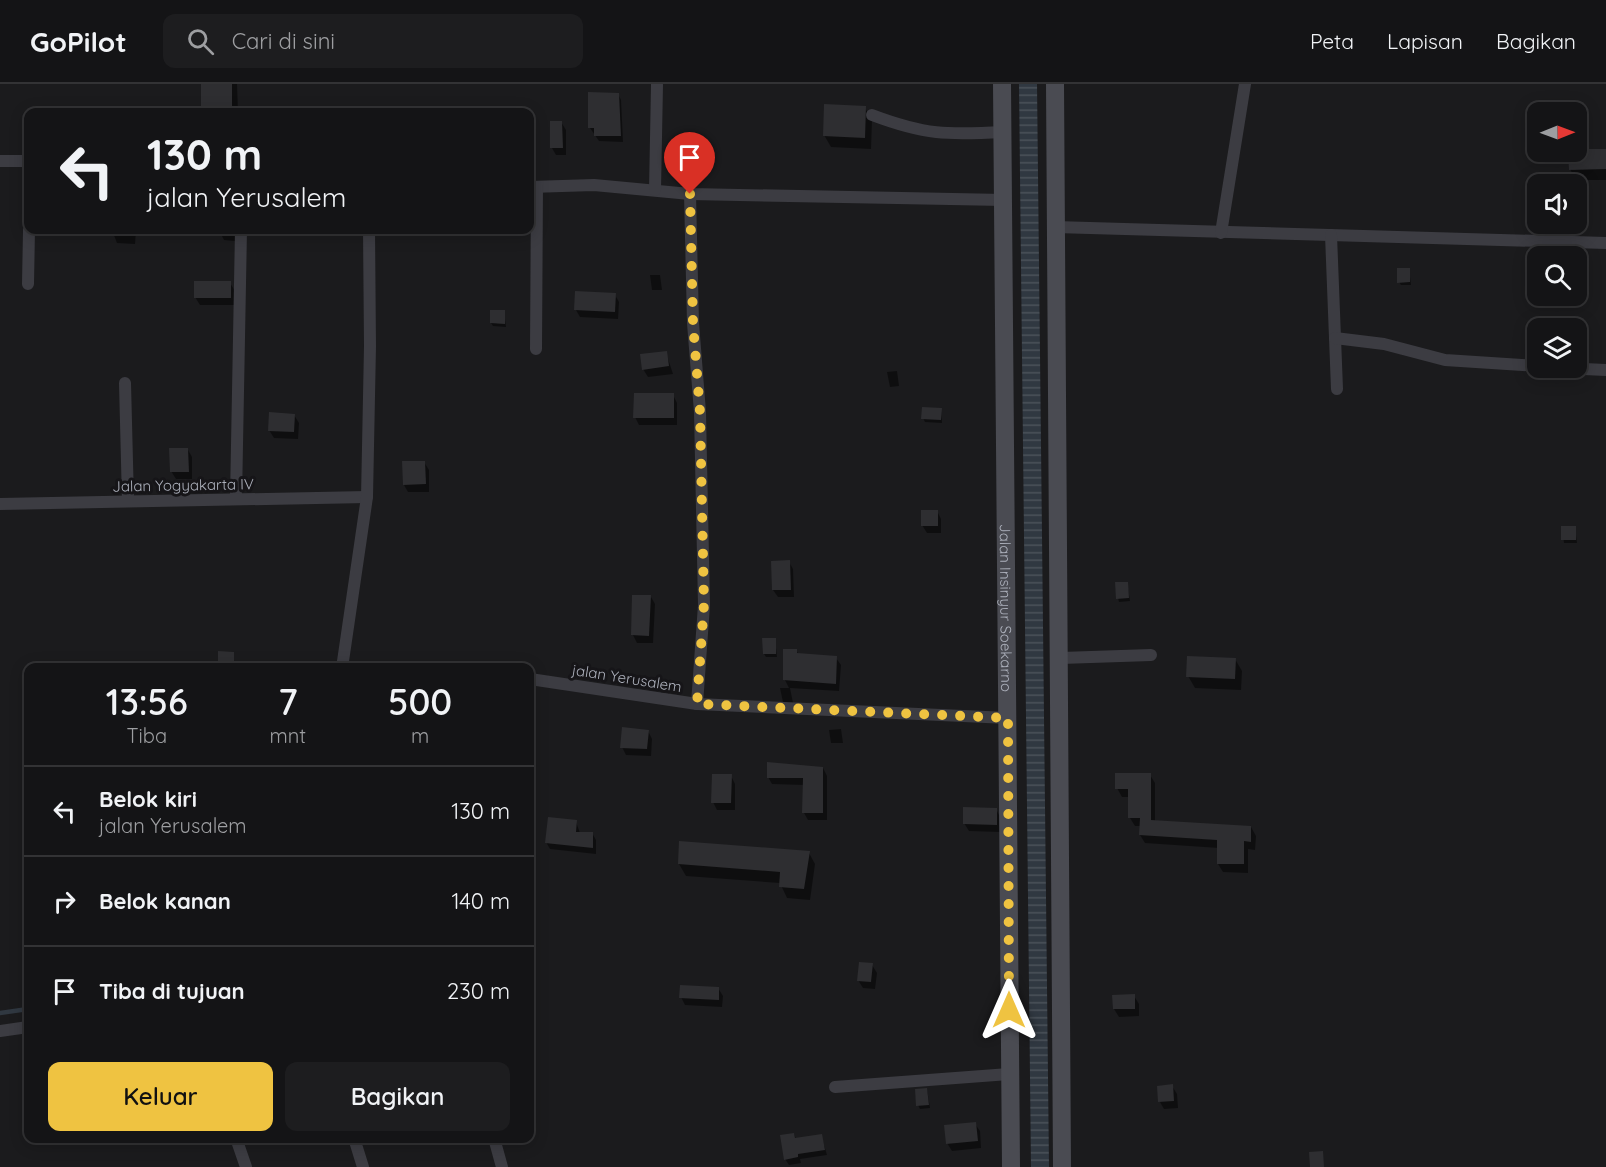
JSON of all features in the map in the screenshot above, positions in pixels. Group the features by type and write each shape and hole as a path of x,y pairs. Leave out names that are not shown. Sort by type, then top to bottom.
{"street":[{"name":"Jalan Insinyur Soekarno","path":"1002,84 1011,1167"},
{"path":"1055,84 1062,1167"},
{"path":"1221,233 1245,84"},
{"path":"655,190 657,85"},
{"path":"872,115 903,127 938,135 1003,132"},
{"path":"0,161 24,161"},
{"path":"534,187 594,185 690,194 1004,200"},
{"path":"690,194 693,323 700,412 704,604 697,704"},
{"path":"1056,227 1606,243"},
{"path":"28,284 29,234"},
{"path":"236,499 241,234"},
{"path":"343,663 367,497 370,346 369,234"},
{"path":"534,234 536,350"},
{"path":"1331,235 1337,389"},
{"path":"1335,338 1384,344 1445,360 1527,365"},
{"path":"1587,369 1606,370"},
{"path":"125,383 128,501"},
{"name":"Jalan Yogyakarta IV","path":"0,504 367,497"},
{"path":"1060,658 1151,655"},
{"name":"jalan Yerusalem","path":"534,679 697,704 1008,718"},
{"path":"0,1031 24,1028"},
{"path":"835,1087 1010,1074"},
{"path":"238,1143 246,1167"},
{"path":"356,1143 363,1167"},
{"path":"495,1143 502,1167"}],"shaded area":[{"path":"1019,84 1037,84 1049,1167 1031,1167"}],"building":[{"path":"201,84 232,84 232,108 201,108"},
{"path":"588,92 619,93 621,136 594,136 594,128 588,128"},
{"path":"824,104 866,106 865,138 823,136"},
{"path":"550,121 562,121 563,148 550,148"},
{"path":"1587,149 1606,149 1606,169 1569,170 1569,162 1587,162"},
{"path":"1397,268 1410,268 1410,282 1397,283"},
{"path":"194,281 231,281 231,298 194,298"},
{"path":"575,291 616,293 615,312 574,310"},
{"path":"490,310 505,310 505,324 490,323"},
{"path":"667,351 669,366 642,370 640,354"},
{"path":"634,393 674,393 674,418 633,418"},
{"path":"922,407 942,408 941,420 921,419"},
{"path":"269,412 295,414 294,432 268,431"},
{"path":"169,448 188,448 189,472 170,472"},
{"path":"402,461 425,461 426,484 403,485"},
{"path":"921,510 938,510 938,526 921,526"},
{"path":"1561,526 1576,526 1576,540 1561,540"},
{"path":"790,560 791,590 772,590 771,561"},
{"path":"1115,582 1128,582 1129,598 1116,599"},
{"path":"632,595 651,595 649,636 631,635"},
{"path":"762,638 776,638 776,654 763,654"},
{"path":"783,649 797,649 797,653 837,656 836,684 783,680"},
{"path":"218,651 234,652 234,663 218,663"},
{"path":"1187,656 1236,658 1235,679 1186,677"},
{"path":"622,727 649,730 647,749 620,748"},
{"path":"767,762 823,767 823,813 802,813 803,778 767,778"},
{"path":"1115,773 1151,773 1151,820 1251,826 1251,842 1244,841 1244,864 1217,864 1217,840 1139,835 1140,818 1128,818 1128,789 1115,789"},
{"path":"712,774 732,774 731,803 711,803"},
{"path":"963,807 997,808 997,825 963,824"},
{"path":"548,817 577,820 576,832 593,832 593,848 545,843"},
{"path":"679,841 810,851 804,889 779,887 780,872 678,864"},
{"path":"859,962 873,963 871,982 857,981"},
{"path":"680,985 719,987 719,1000 679,998"},
{"path":"1135,994 1135,1009 1113,1009 1112,995"},
{"path":"1173,1084 1174,1101 1158,1102 1157,1086"},
{"path":"927,1088 929,1105 916,1106 915,1089"},
{"path":"976,1122 978,1141 946,1144 944,1125"},
{"path":"794,1133 795,1138 822,1134 825,1150 798,1154 798,1157 784,1160 780,1135"},
{"path":"1323,1151 1324,1167 1310,1167 1309,1152"}],"waterway":[{"path":"0,1013 24,1010"}],"route":[{"path":"690,194 693,323 700,412 704,604 697,704 1008,718 1009,1010"}]}
